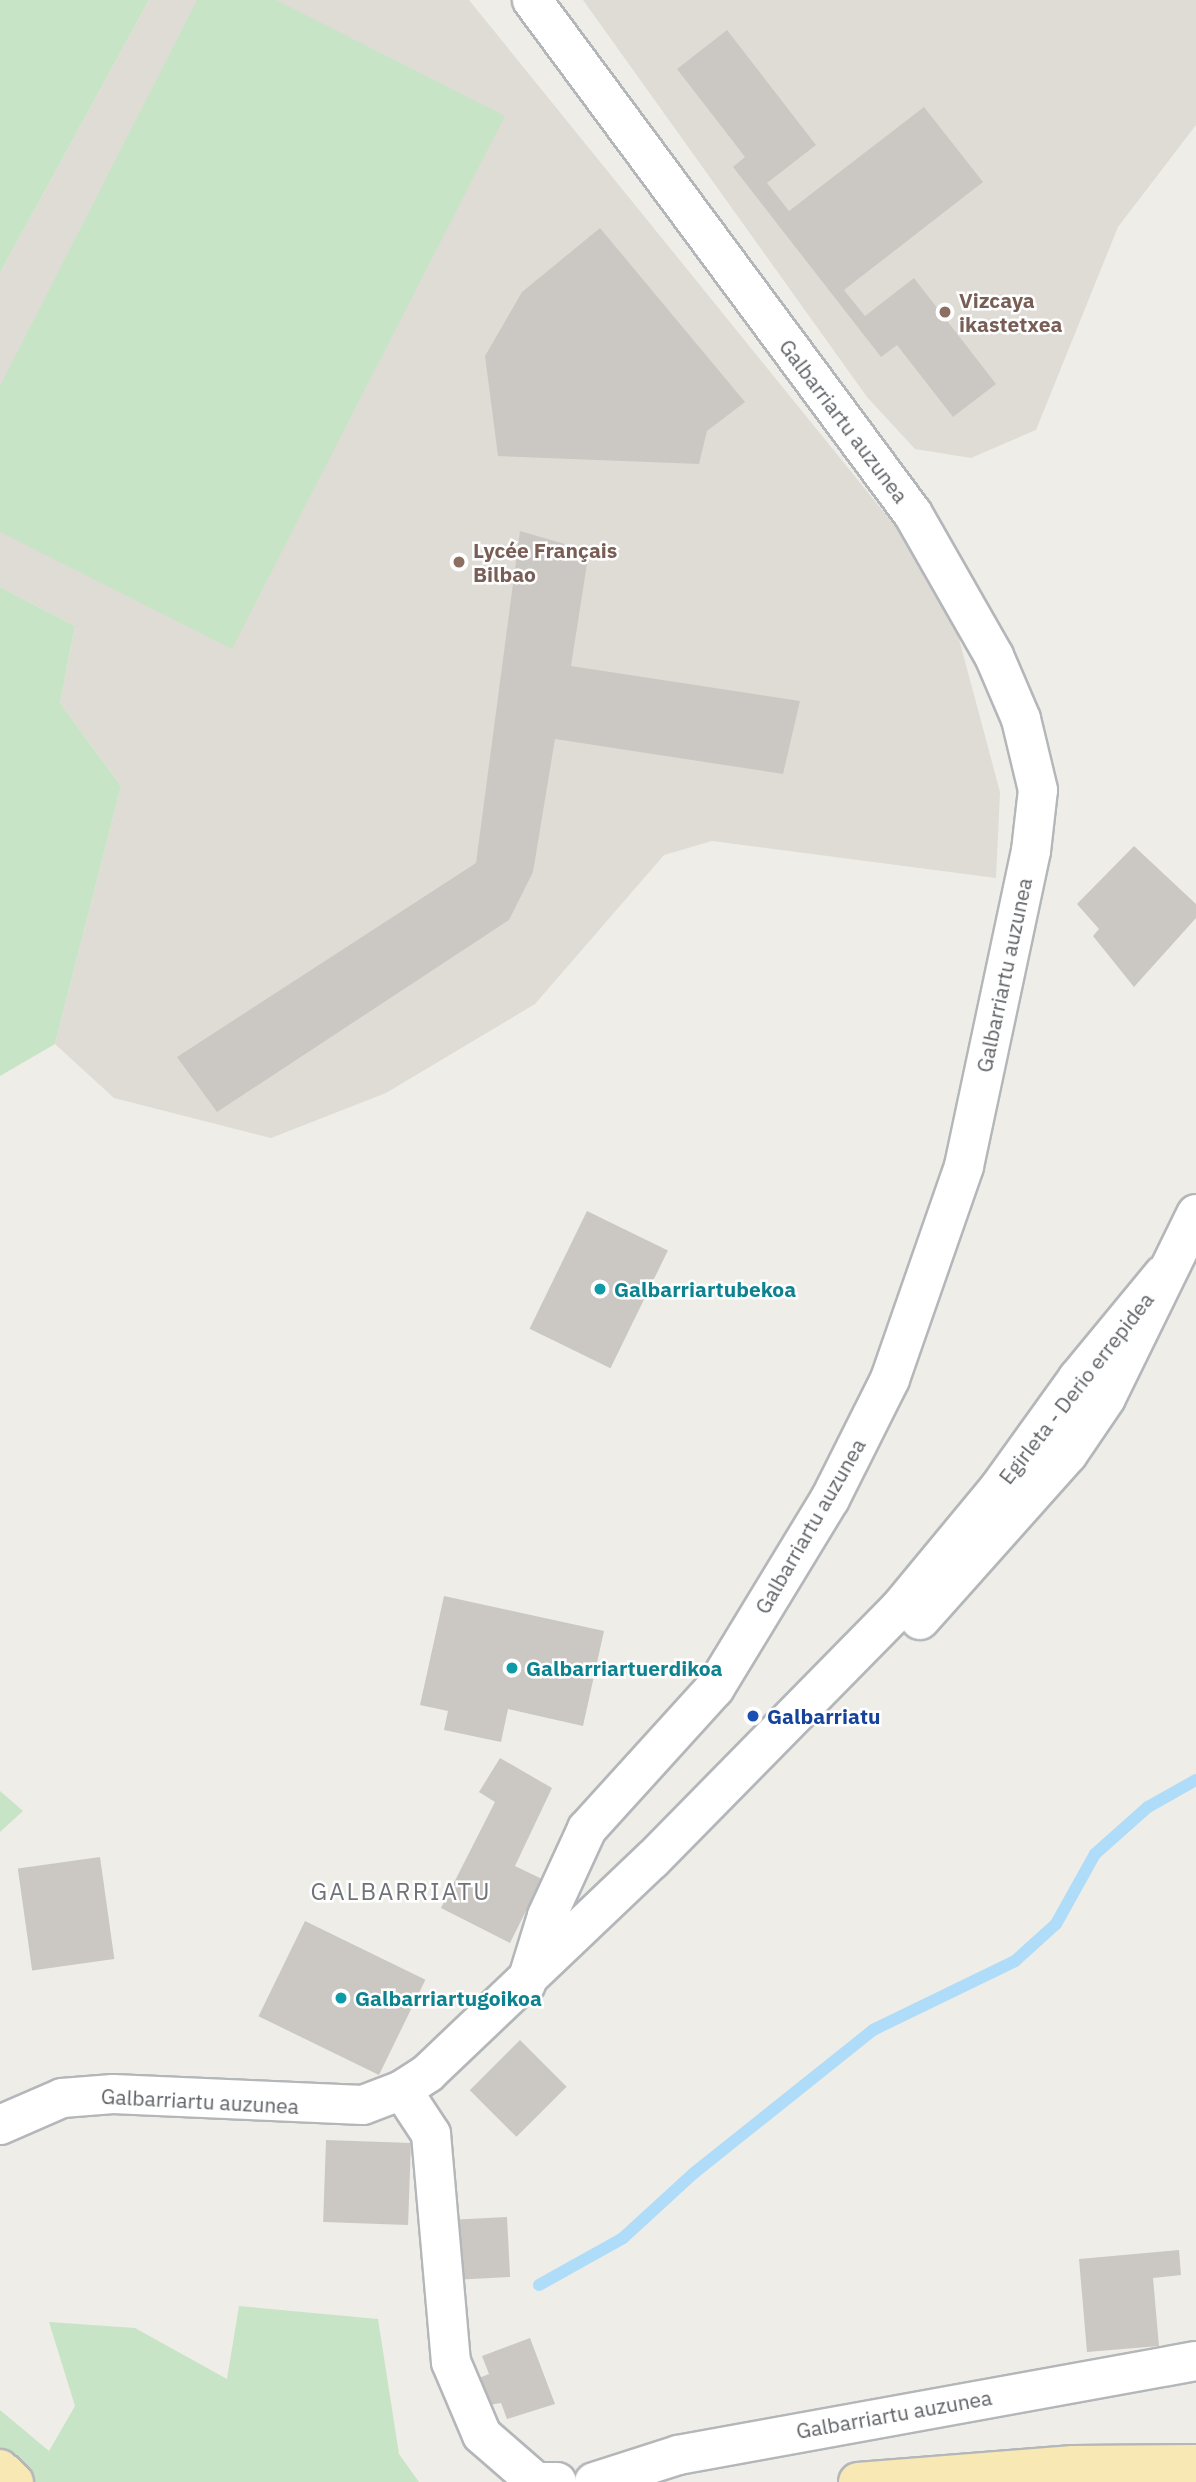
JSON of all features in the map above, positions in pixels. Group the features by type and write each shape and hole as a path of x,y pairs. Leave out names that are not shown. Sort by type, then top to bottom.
{"main road":[{"path":"858,2482 1073,2465 1196,2464"},
{"path":"0,2469 13,2482"}],"street":[{"name":"Galbarriartu auzunea","path":"526,1984 547,1916 587,1829 715,1688 830,1499 890,1379 964,1166 1031,851 1038,790 1021,719 994,656 913,514 532,0"},
{"name":"Egirleta - Derio errepidea","path":"652,1860 898,1610 999,1488 1079,1378 1163,1275 1196,1214"},
{"name":"Galbarriartu auzunea","path":"0,2125 62,2098 163,2095 363,2105 402,2090 429,2073 526,1984 652,1860"},
{"path":"402,2090 432,2134 451,2362 482,2435 536,2482 557,2482"},
{"name":"Galbarriartu auzunea","path":"594,2482 678,2455 1196,2361"}],"shaded area":[{"name":"Lycée Français Bilbao","path":"149,0 469,0 904,537 958,635 1000,792 996,878 712,841 664,855 535,1004 386,1093 271,1138 114,1098 55,1044 121,786 60,703 75,626 0,587 0,273"},
{"name":"Vizcaya ikastetxea","path":"583,0 1196,0 1196,125 1118,227 1036,430 971,458 915,449 867,397"}],"green space":[{"path":"0,0 149,0 0,273"},
{"path":"197,0 276,0 505,116 232,649 0,532 0,386"},
{"path":"0,587 75,626 60,703 121,786 55,1044 0,1076"},
{"path":"0,1791 23,1811 0,1832"},
{"path":"239,2306 378,2319 399,2454 419,2482 0,2482 0,2410 49,2451 75,2406 49,2322 135,2328 227,2379"}],"building":[{"path":"727,30 816,145 767,183 789,211 924,107 983,182 844,290 865,316 914,278 996,384 953,417 897,345 881,357 733,167 745,157 677,69"},
{"path":"600,228 745,402 707,431 699,464 498,456 485,356 522,292"},
{"path":"520,531 589,551 571,666 800,701 783,774 555,739 533,872 509,920 217,1112 177,1057 476,863"},
{"path":"1134,846 1196,904 1196,918 1134,987 1093,936 1099,929 1077,904"},
{"name":"Galbarriartubekoa","path":"587,1211 668,1250 610,1368 530,1329"},
{"name":"Galbarriartuerdikoa","path":"444,1596 604,1631 583,1726 508,1709 501,1742 444,1730 448,1711 420,1705"},
{"path":"500,1758 552,1788 515,1866 542,1879 510,1943 441,1908 495,1802 479,1792"},
{"path":"100,1857 114,1959 32,1971 18,1869"},
{"name":"Galbarriartugoikoa","path":"305,1921 425,1980 379,2075 259,2016"},
{"path":"520,2040 567,2087 516,2137 470,2090"},
{"path":"326,2140 411,2143 408,2225 323,2222"},
{"path":"507,2217 510,2277 461,2279 458,2220"},
{"path":"1179,2250 1181,2275 1153,2278 1159,2346 1087,2352 1079,2259"},
{"path":"530,2338 555,2404 507,2419 501,2403 489,2405 479,2378 489,2374 482,2356"}],"waterway":[{"path":"539,2285 623,2238 694,2173 873,2030 1015,1961 1056,1924 1095,1854 1148,1807 1196,1780"}],"place":[{"name":"Vizcaya ikastetxea","path":"945,312"},
{"name":"Lycée Français Bilbao","path":"459,562"},
{"name":"Galbarriartubekoa","path":"600,1289"},
{"name":"Galbarriartuerdikoa","path":"512,1668"},
{"name":"Galbarriatu","path":"753,1716"},
{"name":"Galbarriartugoikoa","path":"341,1998"}],"district":[{"name":"GALBARRIATU","path":"401,1892"}]}
